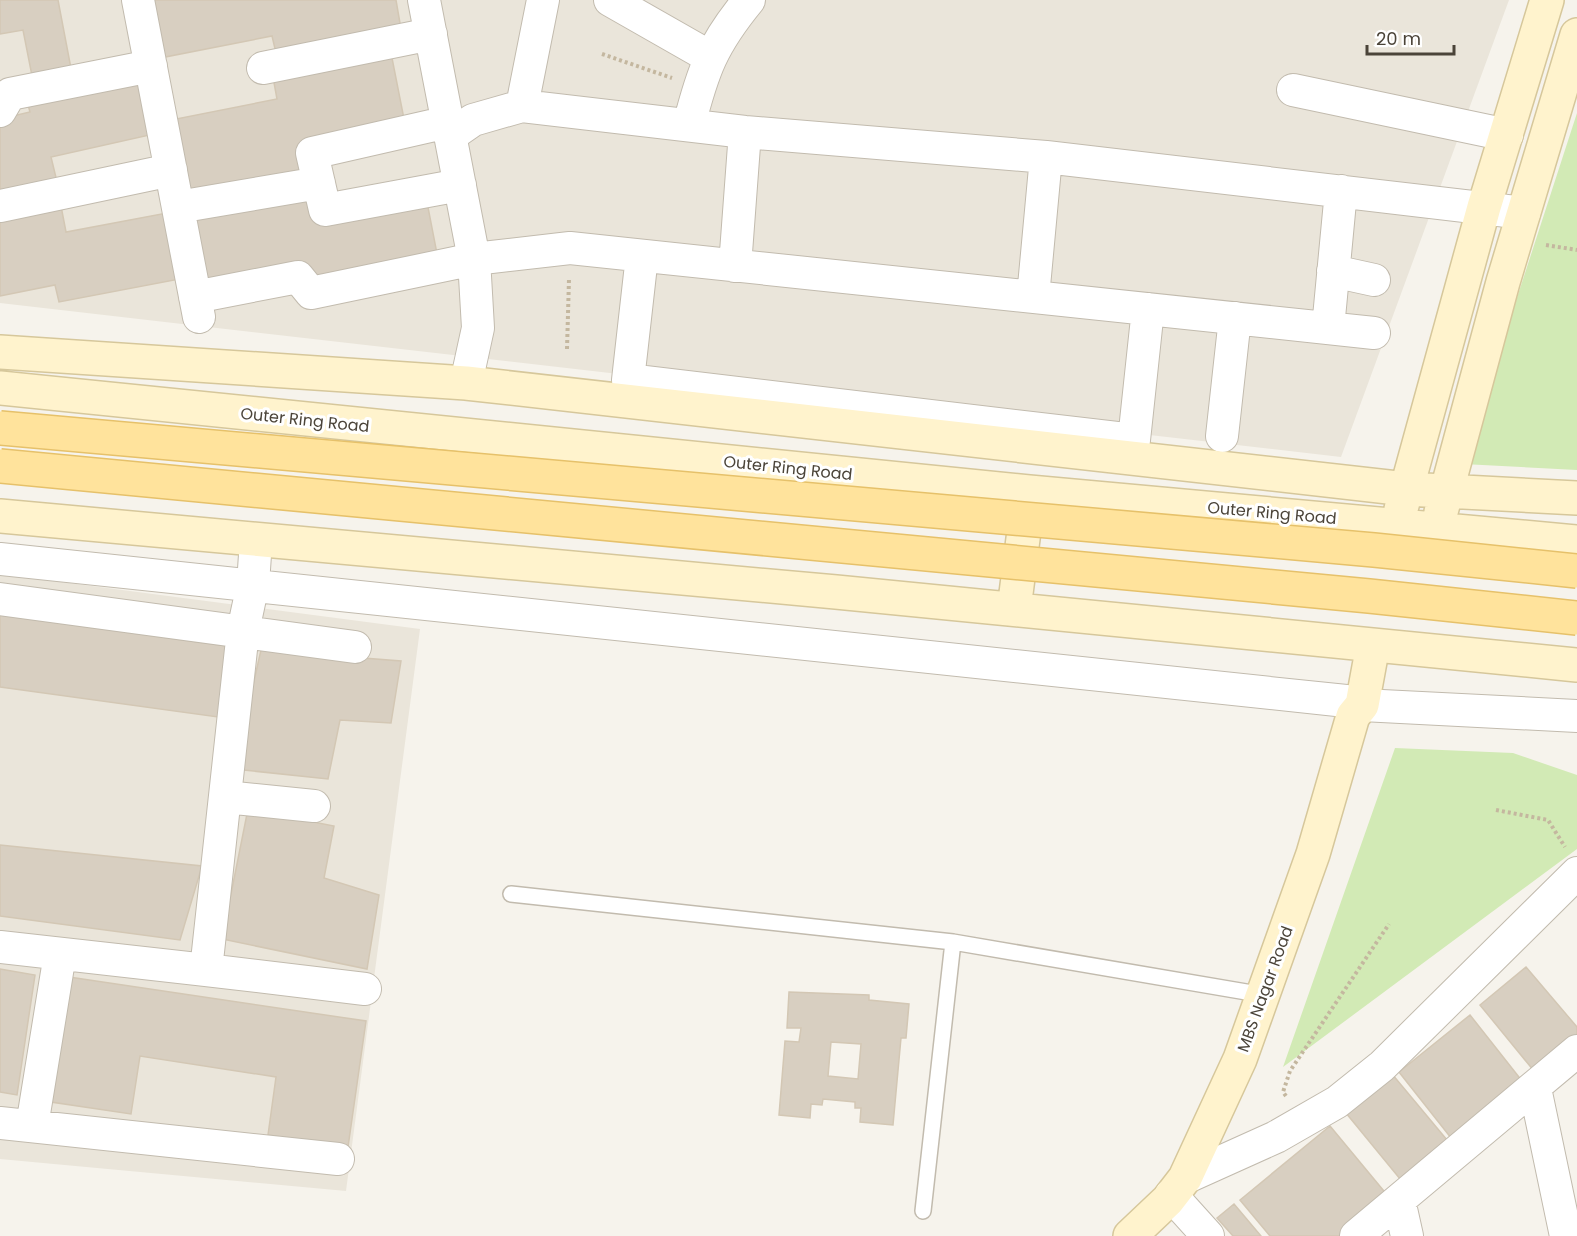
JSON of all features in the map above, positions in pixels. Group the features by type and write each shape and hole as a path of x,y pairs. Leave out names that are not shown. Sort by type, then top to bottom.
{"main road":[{"name":"Outer Ring Road","path":"0,428 1374,550 1577,571"},
{"path":"0,466 1369,596 1577,618"}],"street":[{"path":"138,0 197,308 298,277 311,293 474,259 570,248 1374,333"},
{"path":"424,0 474,259 478,328 466,383"},
{"path":"522,106 543,0"},
{"path":"610,0 710,57"},
{"path":"689,125 710,57 749,0"},
{"path":"1396,524 1484,207 1509,130 1546,0"},
{"path":"263,68 431,34"},
{"path":"1437,528 1524,213 1577,35"},
{"path":"0,111 10,94 151,66"},
{"path":"1293,90 1509,130"},
{"path":"460,185 325,210 312,153 449,129 522,106 745,132 1046,157 1524,213"},
{"path":"735,266 745,132"},
{"path":"1033,297 1046,157"},
{"path":"0,206 171,170"},
{"path":"178,207 319,183"},
{"path":"1328,328 1341,191"},
{"path":"642,256 628,380 1134,440 1148,309"},
{"path":"1334,271 1374,280"},
{"path":"1222,436 1234,318"},
{"path":"0,352 466,383 1407,489 1577,498"},
{"name":"Outer Ring Road","path":"0,388 1029,492 1577,542"},
{"path":"1014,609 1029,492"},
{"path":"0,516 1014,609 1577,665"},
{"path":"206,970 243,631 253,584 256,540"},
{"path":"0,559 253,584 1354,707 1577,716"},
{"path":"0,599 355,647"},
{"name":"MBS Nagar Road","path":"1130,1236 1178,1186 1222,1100 1264,995 1313,854 1354,707 1364,644"},
{"path":"225,797 314,806"},
{"path":"1208,1236 1178,1186 1276,1137 1337,1102 1382,1066 1573,862"},
{"path":"0,947 365,989"},
{"path":"32,1126 60,954"},
{"path":"1356,1236 1577,1051"},
{"path":"1535,1088 1566,1236"},
{"path":"0,1123 338,1160"},
{"path":"1399,1200 1407,1236"}],"lane":[{"path":"511,894 954,942 1264,995"},
{"path":"923,1211 954,942"}],"path":[{"path":"602,54 699,87"},
{"path":"567,349 570,248"},
{"path":"1496,810 1548,820 1573,862"},
{"path":"1304,1120 1283,1092 1290,1071 1389,924"}],"shaded area":[{"path":"0,0 1509,0 1341,457 0,303"},
{"path":"0,574 420,629 346,1191 0,1159"}],"green space":[{"path":"1577,113 1577,470 1463,464"},
{"path":"1395,748 1513,753 1577,775 1577,849 1283,1067"}],"building":[{"path":"0,0 58,0 73,79 34,86 23,30 0,34"},
{"path":"154,0 396,0 401,29 276,53 272,36 165,57"},
{"path":"391,53 406,129 308,172 187,196 171,120 277,99 273,77"},
{"path":"140,70 154,134 51,157 59,190 0,203 0,119 30,112 26,97"},
{"path":"316,192 426,197 439,264 313,288 203,291 189,217"},
{"path":"61,206 66,232 172,212 185,278 59,302 55,285 0,296 0,218"},
{"path":"0,615 227,646 218,717 0,687"},
{"path":"261,650 401,661 391,723 340,720 328,779 234,769"},
{"path":"248,809 334,826 324,878 379,895 367,969 222,939"},
{"path":"0,845 202,866 180,940 0,916"},
{"path":"1526,967 1577,1027 1577,1035 1534,1071 1480,1005"},
{"path":"0,969 35,975 17,1095 0,1092"},
{"path":"69,977 366,1021 348,1147 268,1135 276,1077 140,1056 131,1114 51,1102"},
{"path":"789,992 869,995 869,1000 909,1004 906,1038 901,1038 893,1125 860,1122 861,1108 855,1108 855,1102 823,1099 822,1105 811,1104 810,1118 779,1115 785,1041 799,1042 801,1028 787,1028","holes":["831,1042 861,1044 858,1079 828,1076"]},
{"path":"1470,1015 1526,1086 1455,1143 1399,1072"},
{"path":"1392,1074 1452,1146 1405,1185 1346,1113"},
{"path":"1330,1126 1388,1196 1340,1236 1270,1236 1240,1200"},
{"path":"1234,1204 1261,1236 1233,1236 1217,1218"}]}
